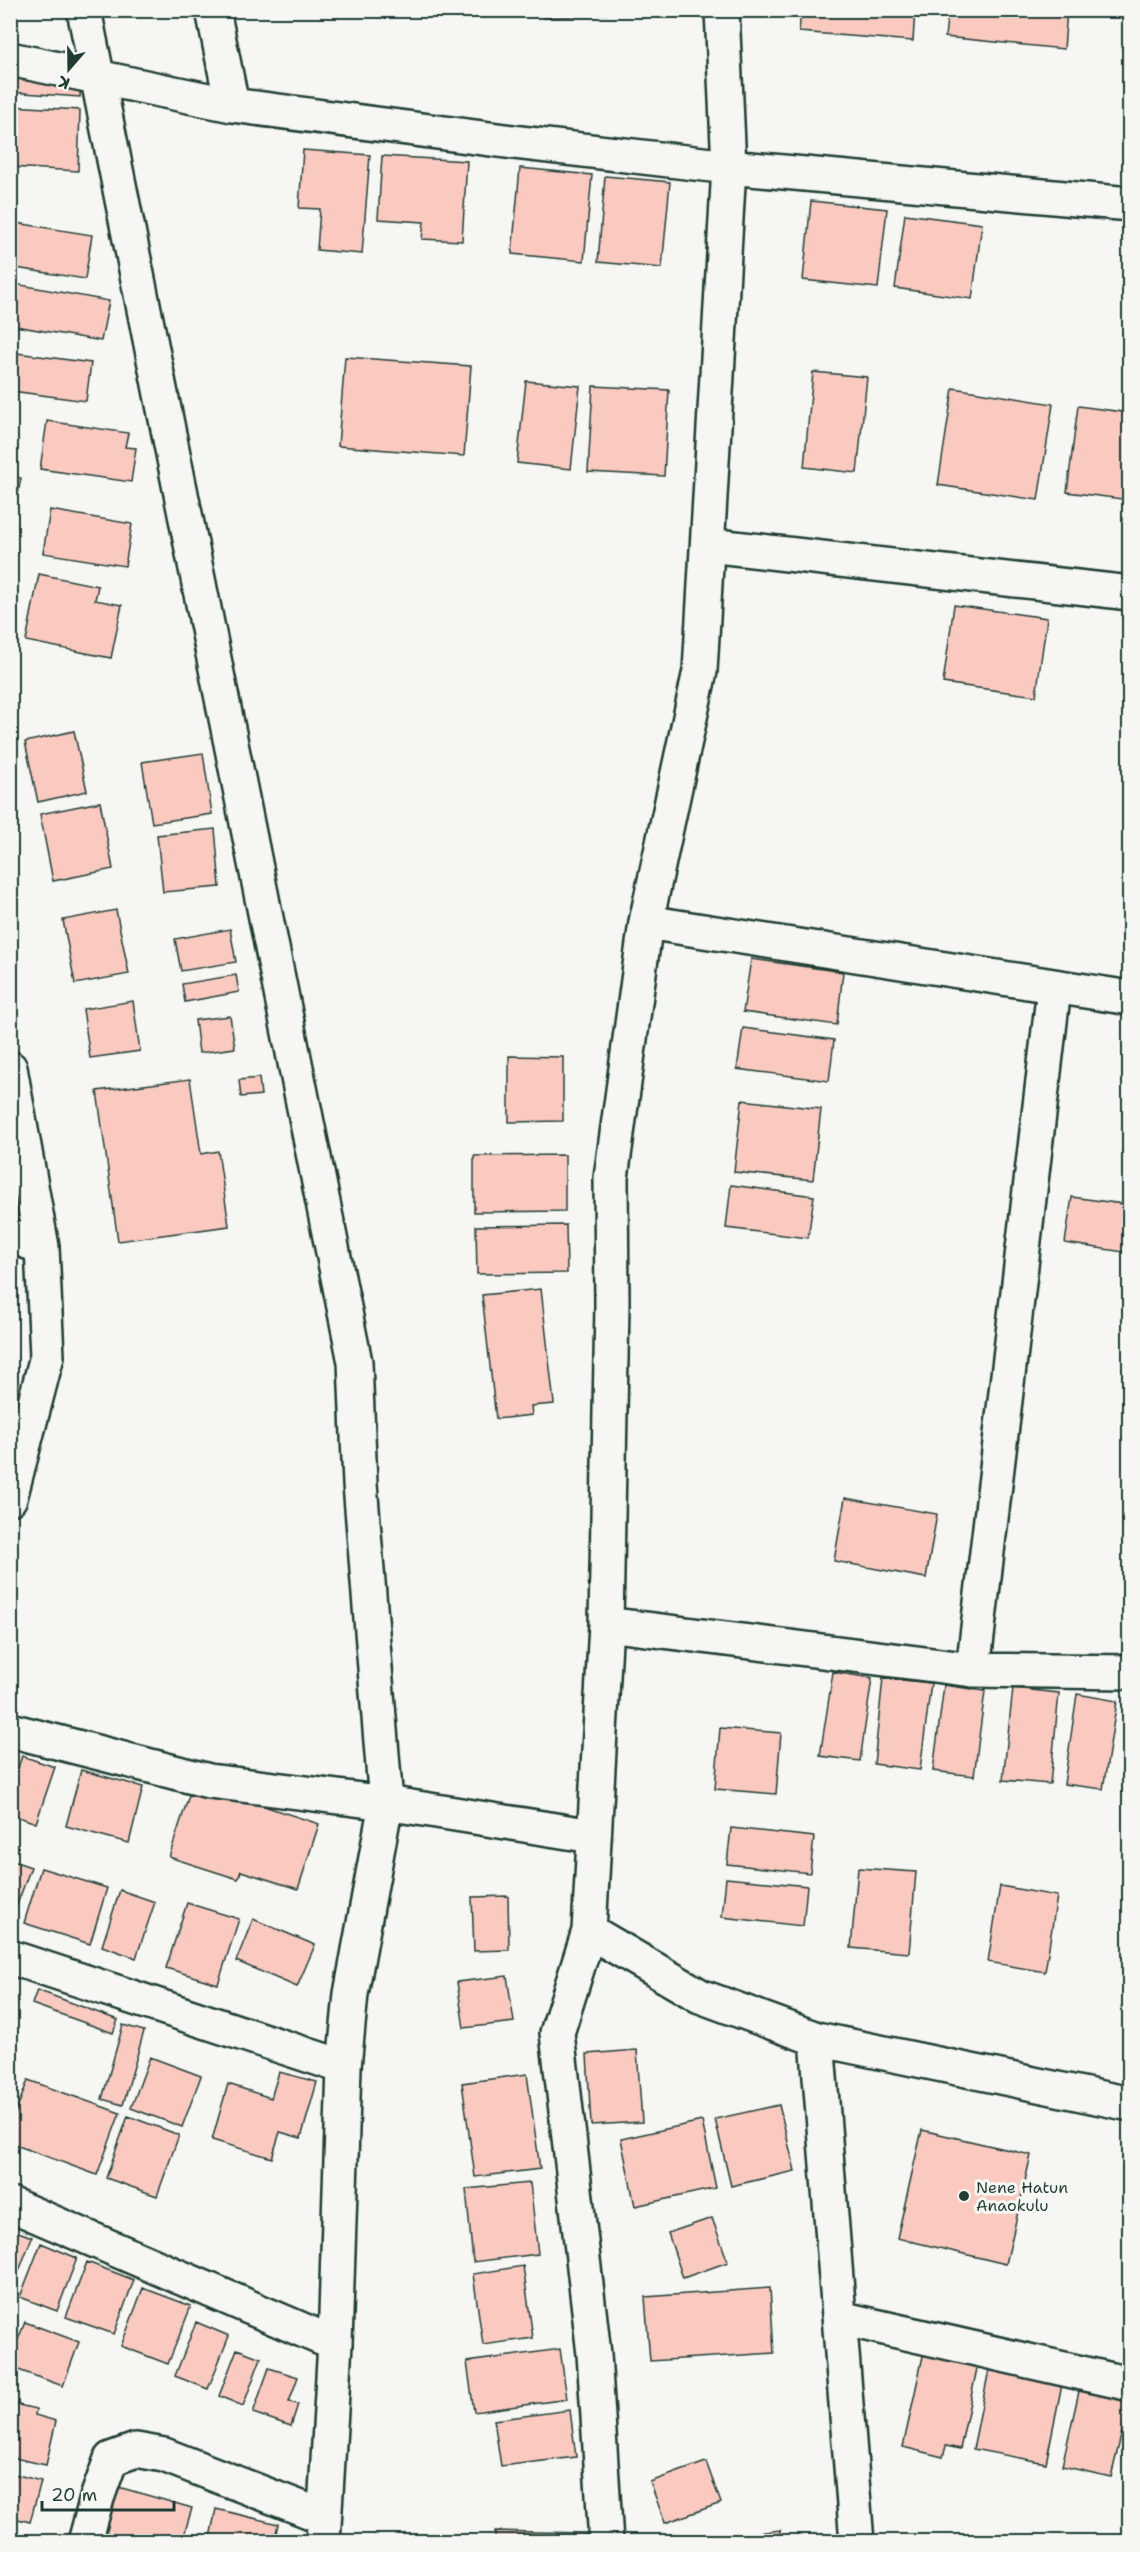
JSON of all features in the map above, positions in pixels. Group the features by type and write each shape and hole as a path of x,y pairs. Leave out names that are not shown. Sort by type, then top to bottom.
{"street":[{"path":"84,10 355,1362 360,1484 386,1803 351,1994 344,2067 335,2344 323,2529 164,2455 136,2450 111,2459 85,2541"},
{"path":"213,10 232,105"},
{"path":"606,2541 594,2354 557,2033 589,1931 606,1624 612,1305 611,1178 646,922 700,671 729,167 722,10"},
{"path":"10,59 232,105 513,142 729,167 1130,204"},
{"path":"708,545 1130,593"},
{"path":"646,922 1054,988 1130,998"},
{"path":"973,1670 1054,988"},
{"path":"10,1068 42,1247 47,1356 10,1498"},
{"path":"10,1236 42,1247"},
{"path":"606,1624 973,1670 1130,1672"},
{"path":"10,1730 209,1781 386,1803 593,1836"},
{"path":"589,1931 700,1996 817,2040 1130,2104"},
{"path":"10,1957 344,2067"},
{"path":"817,2040 857,2541"},
{"path":"10,2204 335,2344"},
{"path":"840,2318 1130,2384"}],"building":[{"path":"543,10 616,10 616,13 544,18"},
{"path":"801,10 915,10 913,41 799,32"},
{"path":"948,10 1067,10 1064,49 945,37"},
{"path":"10,73 81,79 80,97 10,92"},
{"path":"10,106 80,110 78,171 10,167"},
{"path":"303,150 370,155 362,254 317,250 320,209 299,208"},
{"path":"382,156 467,161 462,241 422,239 424,222 378,219"},
{"path":"520,168 592,175 584,261 512,254"},
{"path":"605,176 670,182 662,268 598,262"},
{"path":"811,201 887,209 878,288 803,280"},
{"path":"905,214 982,224 972,299 895,288"},
{"path":"10,222 92,235 85,279 10,267"},
{"path":"10,283 109,301 101,341 10,325"},
{"path":"17,353 91,363 86,401 12,391"},
{"path":"345,357 471,366 464,456 338,446"},
{"path":"813,372 867,377 857,473 804,467"},
{"path":"526,381 580,386 571,469 517,463"},
{"path":"593,386 669,390 664,476 588,472"},
{"path":"953,388 1053,404 1038,500 938,485"},
{"path":"1078,406 1130,413 1130,500 1067,492"},
{"path":"47,421 128,433 125,447 136,448 131,482 40,469"},
{"path":"10,476 21,478 17,499 10,498"},
{"path":"50,510 132,524 125,566 43,553"},
{"path":"39,574 98,586 95,600 122,605 111,658 26,641"},
{"path":"954,605 1047,618 1036,696 943,683"},
{"path":"74,731 87,791 38,802 25,742"},
{"path":"203,753 212,814 152,823 142,762"},
{"path":"100,802 113,869 53,881 40,814"},
{"path":"215,829 220,887 163,892 157,835"},
{"path":"116,910 129,974 75,984 63,920"},
{"path":"230,929 236,962 181,971 175,939"},
{"path":"751,959 843,972 837,1025 743,1012"},
{"path":"236,975 239,992 185,1002 182,984"},
{"path":"133,1001 140,1051 90,1058 83,1009"},
{"path":"230,1016 235,1048 199,1053 195,1020"},
{"path":"743,1028 834,1040 829,1081 737,1069"},
{"path":"509,1056 563,1057 563,1121 509,1122"},
{"path":"259,1078 261,1095 241,1097 239,1080"},
{"path":"190,1079 201,1154 218,1151 229,1226 118,1241 97,1091"},
{"path":"742,1100 821,1109 813,1180 734,1172"},
{"path":"565,1155 565,1211 474,1212 474,1156"},
{"path":"731,1185 814,1196 808,1238 726,1228"},
{"path":"1072,1197 1130,1205 1130,1253 1065,1243"},
{"path":"566,1225 567,1273 477,1274 476,1226"},
{"path":"541,1289 554,1404 531,1406 532,1415 496,1419 482,1295"},
{"path":"845,1498 937,1514 926,1578 834,1561"},
{"path":"833,1672 872,1678 860,1761 820,1756"},
{"path":"883,1678 931,1683 920,1770 874,1764"},
{"path":"944,1685 985,1691 974,1776 933,1771"},
{"path":"1013,1688 1059,1693 1050,1784 1003,1780"},
{"path":"1077,1694 1117,1701 1103,1789 1064,1784"},
{"path":"720,1728 781,1733 776,1794 715,1789"},
{"path":"22,1756 55,1767 36,1823 10,1814 10,1791"},
{"path":"81,1770 143,1787 129,1843 66,1826"},
{"path":"193,1783 319,1824 298,1889 241,1871 238,1879 169,1857"},
{"path":"731,1828 814,1837 810,1873 727,1864"},
{"path":"10,1860 31,1867 11,1921 10,1921"},
{"path":"41,1868 107,1888 90,1944 24,1923"},
{"path":"858,1868 916,1872 909,1953 851,1948"},
{"path":"726,1878 807,1886 803,1926 722,1917"},
{"path":"1000,1886 1057,1896 1045,1972 988,1962"},
{"path":"120,1890 155,1902 136,1958 102,1946"},
{"path":"508,1896 509,1950 474,1951 472,1897"},
{"path":"187,1903 239,1919 218,1984 166,1968"},
{"path":"253,1919 315,1945 297,1987 236,1961"},
{"path":"507,1976 514,2022 464,2028 457,1982"},
{"path":"37,1990 118,2020 113,2033 32,2004"},
{"path":"123,2025 144,2031 123,2105 102,2099"},
{"path":"637,2050 642,2122 591,2125 587,2054"},
{"path":"150,2057 201,2076 182,2127 131,2108"},
{"path":"279,2072 317,2082 301,2138 280,2132 272,2158 212,2140 228,2084 271,2098"},
{"path":"527,2074 540,2169 475,2177 462,2083"},
{"path":"28,2080 120,2113 97,2175 10,2143 10,2127"},
{"path":"779,2105 795,2171 731,2186 715,2119"},
{"path":"128,2116 179,2135 157,2196 106,2178"},
{"path":"702,2121 716,2188 635,2206 621,2139"},
{"name":"Nene Hatun Anaokulu","path":"922,2130 1031,2155 1006,2264 897,2238"},
{"path":"530,2183 538,2254 473,2262 466,2189"},
{"path":"712,2218 728,2262 683,2278 668,2233"},
{"path":"10,2229 32,2237 14,2284 10,2283"},
{"path":"41,2243 77,2258 57,2311 20,2297"},
{"path":"87,2262 134,2280 114,2334 66,2317"},
{"path":"523,2266 533,2338 483,2345 473,2274"},
{"path":"143,2288 191,2306 168,2364 121,2346"},
{"path":"770,2288 774,2353 650,2361 645,2297"},
{"path":"25,2322 79,2342 63,2386 10,2367 10,2360"},
{"path":"196,2322 229,2336 208,2389 175,2376"},
{"path":"925,2347 979,2359 960,2449 946,2446 943,2457 903,2447"},
{"path":"237,2349 261,2358 243,2406 219,2396"},
{"path":"560,2349 567,2399 474,2412 467,2362"},
{"path":"991,2360 1064,2374 1046,2463 973,2449"},
{"path":"269,2368 298,2377 289,2402 298,2404 291,2426 253,2413"},
{"path":"1082,2378 1130,2399 1111,2477 1062,2466"},
{"path":"10,2403 36,2409 35,2415 56,2421 46,2465 10,2457"},
{"path":"570,2410 576,2457 501,2466 494,2420"},
{"path":"706,2462 721,2503 665,2523 650,2482"},
{"path":"10,2473 41,2481 30,2522 10,2517"},
{"path":"115,2486 192,2508 182,2542 99,2542"},
{"path":"216,2509 278,2524 274,2542 209,2542"},
{"path":"780,2530 781,2542 719,2542 719,2538"},
{"path":"495,2531 585,2533 585,2542 495,2542"}],"place":[{"name":"Nene Hatun Anaokulu","path":"964,2196"}]}
